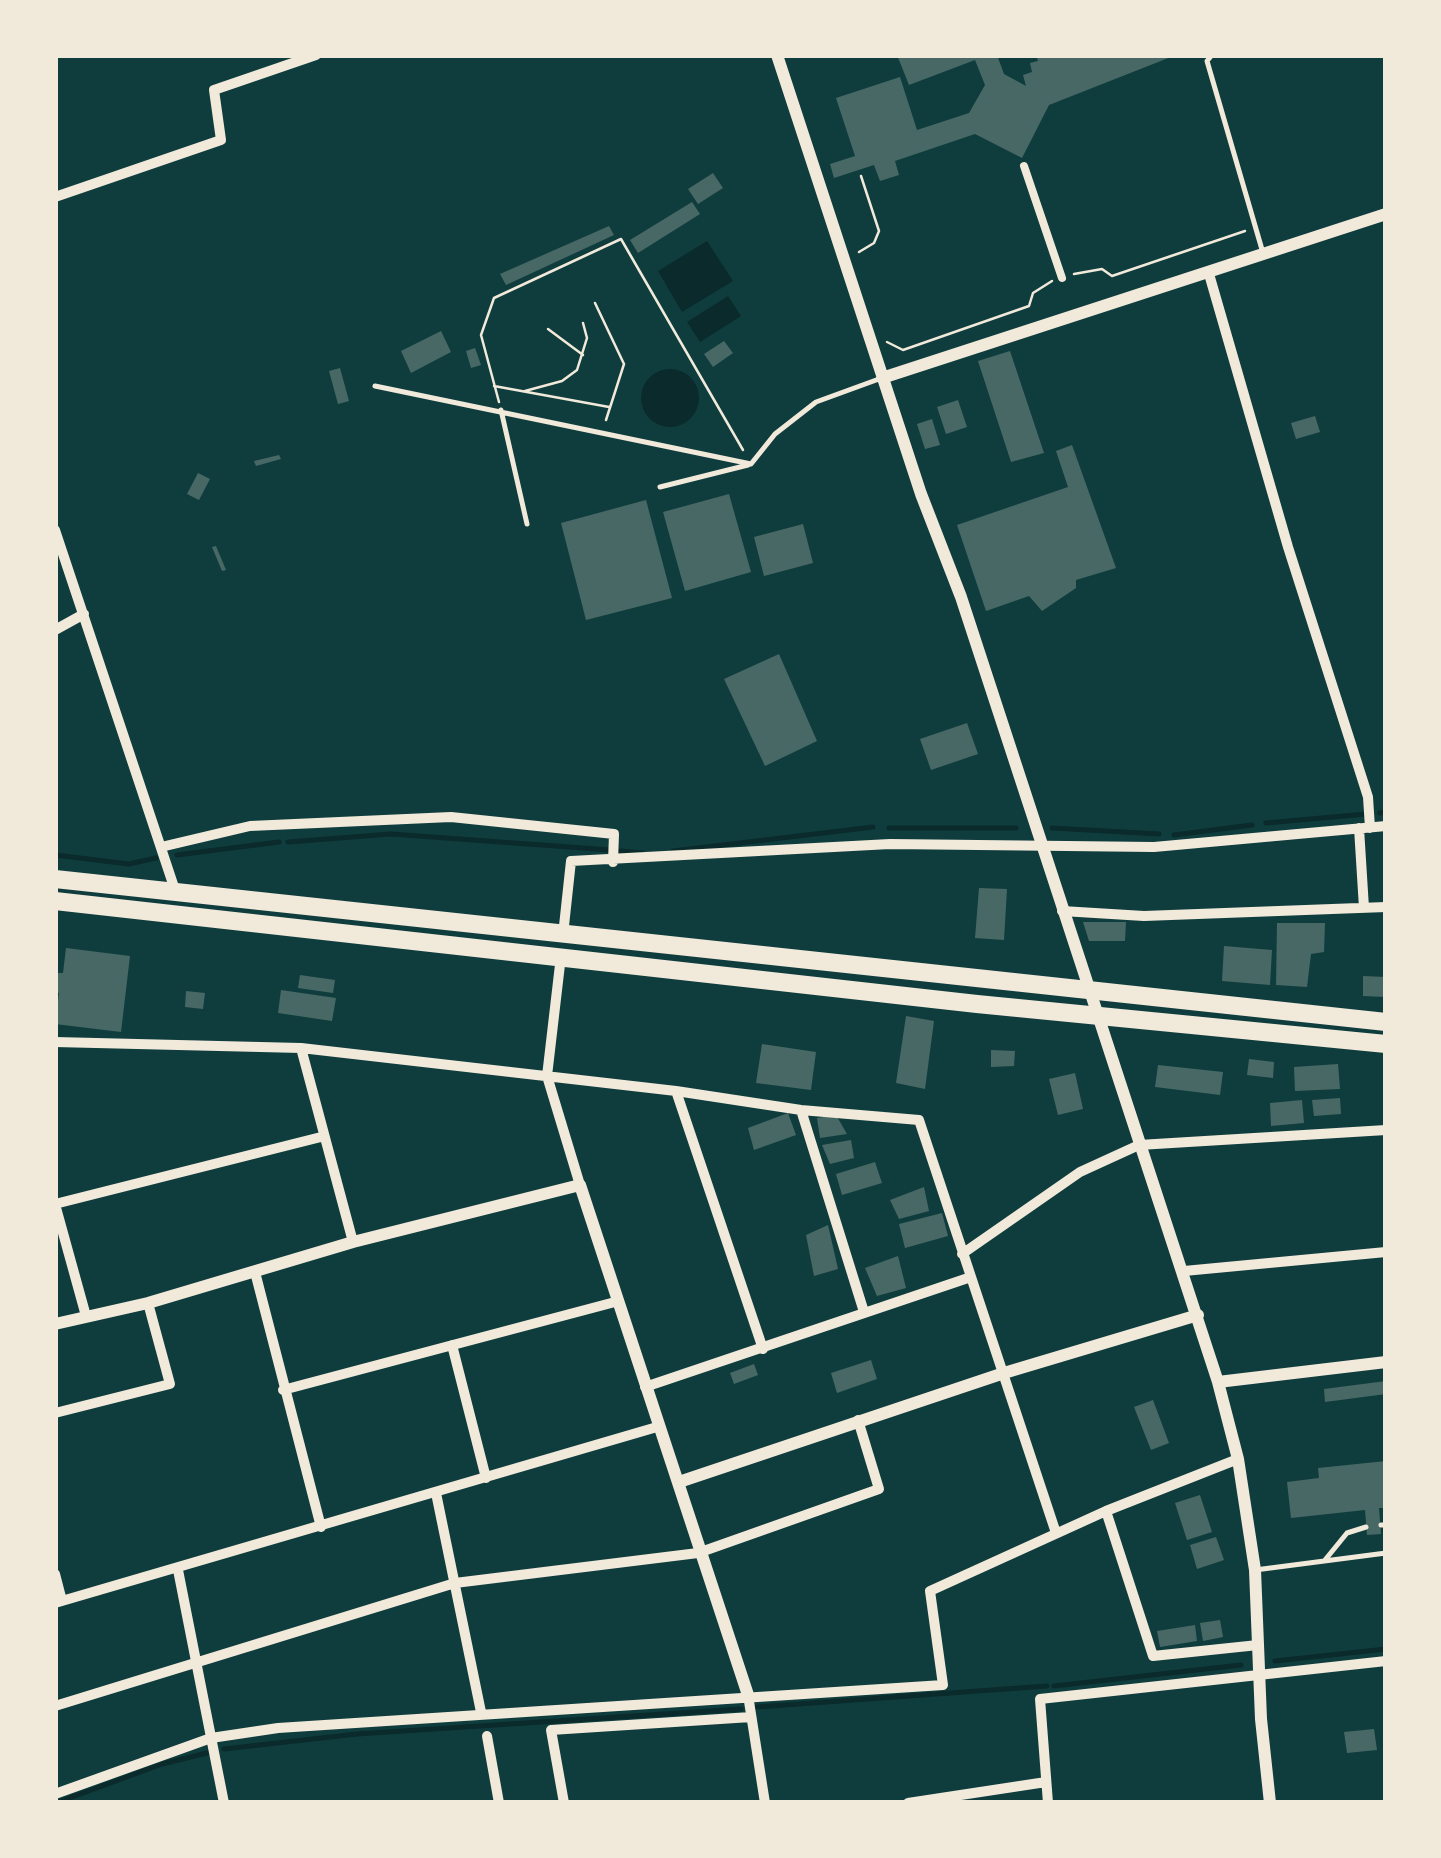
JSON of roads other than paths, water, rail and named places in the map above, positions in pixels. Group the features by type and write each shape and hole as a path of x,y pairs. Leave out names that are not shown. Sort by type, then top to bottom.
{"highway":[{"path":"55,880 1386,1022"},
{"path":"55,902 1386,1044"}],"street":[{"path":"55,198 221,140 214,90 316,55"},
{"path":"777,55 882,378 962,597 1218,1382 1238,1459 1256,1570 1270,1803"},
{"path":"1024,166 1062,278"},
{"path":"882,378 1386,214"},
{"path":"1210,274 1367,821 1364,908"},
{"path":"55,530 176,893"},
{"path":"55,630 84,614"},
{"path":"163,854 250,826 451,817 614,834 613,852"},
{"path":"563,936 571,861 613,852 890,844 1037,833 1154,847 1367,821 1386,826"},
{"path":"1062,911 1144,916 1386,907"},
{"path":"561,955 547,1076 615,1302 748,1695 766,1803"},
{"path":"55,1042 300,1048 676,1091 801,1110 919,1120 1056,1533"},
{"path":"300,1048 352,1242"},
{"path":"676,1091 763,1349"},
{"path":"801,1110 864,1312"},
{"path":"962,1254 1080,1172 1139,1146 1386,1130"},
{"path":"86,1316 55,1204 321,1136"},
{"path":"55,1324 148,1303 352,1242 580,1186"},
{"path":"1184,1270 1386,1252"},
{"path":"255,1272 322,1527"},
{"path":"644,1386 971,1276"},
{"path":"284,1390 615,1302"},
{"path":"55,1413 170,1384 148,1303"},
{"path":"679,1482 1004,1373 1198,1315"},
{"path":"452,1345 486,1478"},
{"path":"1218,1382 1386,1362"},
{"path":"55,1706 454,1583 698,1553 879,1490 858,1420"},
{"path":"55,1574 58,1602 657,1427"},
{"path":"55,1794 212,1738 278,1728 943,1685 930,1591 1106,1511 1238,1459"},
{"path":"436,1493 482,1712"},
{"path":"1106,1511 1153,1656 1258,1646"},
{"path":"178,1570 224,1803"},
{"path":"1048,1803 1040,1699 1386,1661"},
{"path":"564,1803 552,1730 752,1716"},
{"path":"484,1803 499,1802 486,1736"},
{"path":"908,1803 1046,1782"}],"lane":[{"path":"1212,55 1208,61 1264,256"},
{"path":"660,487 751,464 775,434 816,402 882,378"},
{"path":"375,386 751,464"},
{"path":"501,410 527,524"},
{"path":"1325,1560 1347,1532 1366,1527"},
{"path":"1256,1570 1386,1553"}],"water":[{"path":"707,241 733,281 682,312 658,271"},
{"path":"728,296 741,316 700,342 687,322"},
{"path":"670,369 691,377 699,398 691,419 670,427 649,419 641,398 649,377"}],"waterway":[{"path":"1380,813 1386,812"},
{"path":"1266,823 1366,814"},
{"path":"1174,835 1252,825"},
{"path":"673,851 873,827"},
{"path":"889,828 1016,828"},
{"path":"1052,828 1159,834"},
{"path":"288,842 391,834 610,850"},
{"path":"177,855 279,842"},
{"path":"620,851 642,853"},
{"path":"55,855 129,864 156,858"},
{"path":"1275,1661 1386,1649"},
{"path":"1054,1686 1241,1665"},
{"path":"757,1707 1047,1686"},
{"path":"224,1749 357,1734 741,1709"},
{"path":"56,1803 162,1764 211,1752"}]}
